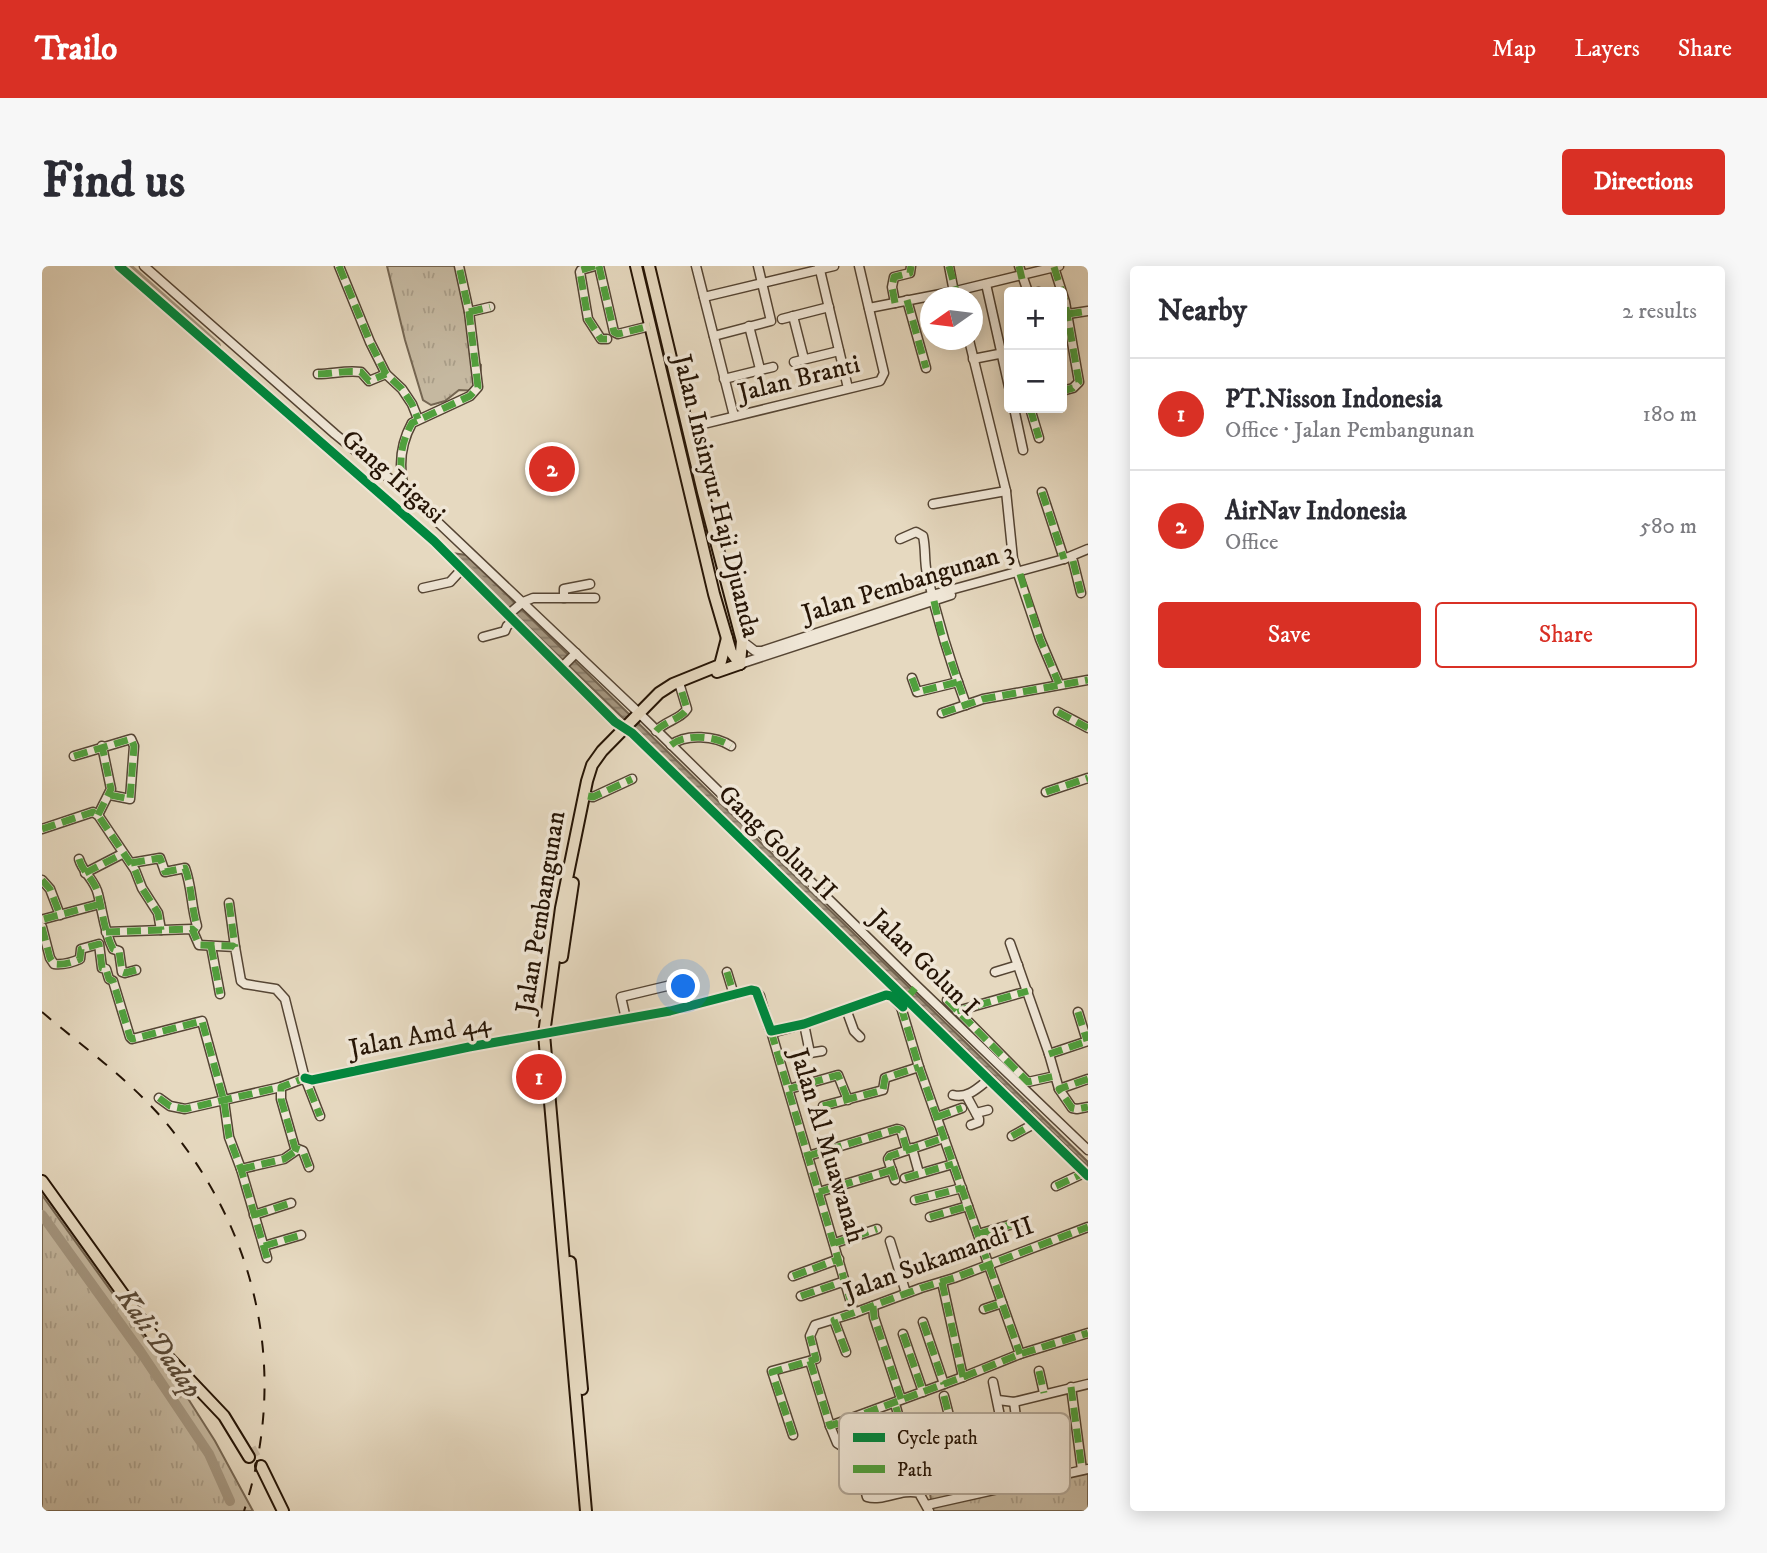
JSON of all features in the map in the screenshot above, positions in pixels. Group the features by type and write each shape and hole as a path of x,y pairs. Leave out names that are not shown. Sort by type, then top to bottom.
{"main road":[{"name":"Jalan Insinyur Haji Djuanda","path":"636,266 656,332 668,347 742,641 740,663"},
{"name":"Jalan Insinyur Haji Djuanda","path":"649,266 656,350 708,569 731,652 740,663"},
{"path":"656,350 668,347"},
{"path":"708,569 712,565 722,566"},
{"name":"Jalan Pembangunan","path":"586,1511 547,1033 561,908 592,765 659,693 673,684 720,666 727,638"},
{"name":"Jalan Pembangunan","path":"639,716 664,695 680,686 740,663"},
{"name":"Jalan Pembangunan","path":"593,1511 547,1033 588,796 597,768 626,729"},
{"path":"42,1181 153,1337 215,1395 237,1424 250,1453"},
{"path":"277,1511 259,1470 283,1511"}],"street":[{"name":"Gang Irigasi","path":"119,266 396,507 462,569 515,611 563,666 626,729"},
{"path":"144,266 335,434 406,492 515,611"},
{"path":"339,266 386,374 402,389 418,419"},
{"path":"406,492 401,477 401,450 412,423 470,396 478,387 469,312 459,266"},
{"path":"607,339 601,339 588,319 581,270 597,266 614,332 656,332"},
{"path":"696,266 734,416"},
{"path":"714,336 771,321 758,266"},
{"path":"704,297 834,266"},
{"path":"859,266 869,308 920,298"},
{"path":"895,303 892,287 894,277 909,273 911,266"},
{"path":"949,266 956,287"},
{"path":"1019,266 1026,287"},
{"path":"978,287 1057,267 1068,314 1067,322"},
{"path":"820,268 848,388"},
{"path":"986,284 1005,350"},
{"path":"907,300 926,368"},
{"path":"469,312 490,307"},
{"path":"782,319 829,307"},
{"name":"Jalan Branti","path":"687,428 880,380 884,373 869,308"},
{"path":"1068,314 1088,311"},
{"path":"793,316 804,359"},
{"path":"749,327 760,369"},
{"path":"1067,334 1079,382 1067,390"},
{"path":"971,350 1006,491 1011,545 1040,639 1059,684"},
{"path":"794,362 839,351"},
{"path":"973,359 1004,353"},
{"path":"724,379 773,367"},
{"path":"318,374 333,374 343,370 360,372 369,381 386,374"},
{"path":"1015,413 1023,450"},
{"path":"1032,413 1039,438"},
{"path":"933,504 1006,491"},
{"path":"1042,492 1081,593"},
{"path":"900,539 916,532 923,536 926,546 926,570 933,598 967,705"},
{"name":"Jalan Pembangunan 3","path":"1068,560 1088,548"},
{"name":"Jalan Pembangunan 3","path":"742,641 755,651 762,651 1019,572 1088,554"},
{"path":"423,588 450,582 462,569"},
{"path":"564,598 564,589 590,584"},
{"path":"483,637 505,631 515,611 533,598 595,598"},
{"name":"Jalan Pembangunan 3","path":"740,663 933,598"},
{"name":"Jalan Golun I","path":"515,611 574,655 671,745 754,830 1088,1150"},
{"path":"563,666 574,655"},
{"path":"912,678 917,692 958,682"},
{"path":"942,713 996,696 1088,680"},
{"path":"656,731 663,724 685,713 687,709 680,686"},
{"path":"1058,712 1088,728"},
{"name":"Gang Golun II","path":"626,729 744,840 893,992 906,1001 1086,1174"},
{"path":"671,745 678,740 709,737 723,740 732,746"},
{"path":"74,756 128,739 133,742 130,799 134,810"},
{"path":"98,815 110,795 102,746"},
{"path":"1046,792 1088,778"},
{"path":"588,796 593,797 632,779"},
{"path":"110,795 130,799"},
{"path":"42,829 84,813 93,812 98,815 122,854 131,863 142,888 158,913 161,930"},
{"path":"744,840 754,830"},
{"path":"85,873 122,854"},
{"path":"131,863 160,858 165,872 186,869 193,892 191,905 199,945 235,947"},
{"path":"79,859 95,886 106,932 113,949 119,951 122,972 125,974 136,970"},
{"path":"42,880 50,889 60,915"},
{"path":"229,903 241,981 281,992 305,1078 320,1116"},
{"path":"100,904 42,921 50,958 54,964 63,965 80,959 81,949 99,944 102,968 106,969 108,979 113,981 117,990 132,1039 202,1021 224,1101 229,1137 267,1258"},
{"path":"106,932 194,930"},
{"path":"1010,943 1059,1089 1072,1108 1088,1107"},
{"path":"211,946 220,993"},
{"path":"995,972 1018,965"},
{"path":"727,972 734,995"},
{"path":"626,1019 621,997 692,980"},
{"path":"916,987 906,1001 919,1067 1020,1354"},
{"name":"Jalan Al Muawanah","path":"734,995 756,991 789,1089 854,1313"},
{"path":"957,1011 1028,991"},
{"path":"771,1031 804,1024 893,992"},
{"name":"Jalan Amd 44","path":"159,1098 170,1106 185,1109 281,1087 305,1078 312,1080 670,1011 734,995"},
{"path":"947,1000 1028,1082 1055,1076"},
{"path":"846,1009 854,1031 860,1037"},
{"path":"1049,1054 1088,1041 1078,1012"},
{"path":"804,1024 810,1053 822,1051"},
{"path":"823,1106 883,1090 885,1078 919,1067"},
{"path":"789,1089 838,1075 848,1100"},
{"path":"1059,1089 1088,1079"},
{"path":"953,1095 966,1095 988,1080"},
{"path":"281,1087 281,1099 297,1150"},
{"path":"966,1095 979,1122 971,1125"},
{"path":"937,1117 962,1108"},
{"path":"976,1113 988,1110"},
{"path":"1012,1136 1034,1124"},
{"path":"808,1156 897,1129 901,1130 919,1173"},
{"path":"895,1180 889,1157 944,1138"},
{"path":"241,1169 284,1159 297,1150 303,1151 309,1167"},
{"path":"905,1178 953,1164"},
{"path":"819,1192 892,1170"},
{"path":"1056,1186 1086,1174"},
{"path":"915,1200 962,1188"},
{"path":"254,1215 291,1203"},
{"path":"930,1217 968,1206"},
{"path":"978,1234 1020,1222"},
{"name":"Jalan Sukamandi II","path":"813,1360 810,1336 816,1325 942,1282 1088,1227"},
{"path":"835,1243 877,1228"},
{"path":"264,1246 301,1235"},
{"path":"890,1241 906,1293"},
{"path":"793,1276 839,1259"},
{"path":"801,1296 845,1281"},
{"path":"942,1282 963,1377"},
{"path":"984,1309 1002,1303"},
{"path":"873,1306 901,1413"},
{"path":"834,1320 846,1352"},
{"path":"923,1322 944,1384"},
{"path":"869,1413 1020,1354 1088,1333"},
{"path":"903,1335 923,1392"},
{"path":"793,1435 772,1371 813,1360 830,1426 839,1444"},
{"path":"1039,1371 1044,1393"},
{"path":"993,1382 1000,1413"},
{"path":"998,1400 1014,1402 1088,1384"},
{"path":"1071,1387 1085,1470"},
{"path":"944,1396 948,1413"},
{"path":"1014,1402 1014,1413"},
{"path":"830,1426 839,1423"},
{"path":"866,1494 867,1497 873,1498 890,1494"},
{"path":"920,1494 932,1507 985,1494"}],"green space":[{"path":"387,266 455,266 469,320 475,360 481,365 479,391 459,390 445,401 431,405 423,400"},
{"path":"42,1195 187,1397 215,1441 253,1511 42,1511"},
{"path":"1088,1472 1088,1511 933,1511 930,1494 1070,1494 1070,1476"}],"shaded area":[{"path":"452,553 466,555 1088,1162 1088,1167"}],"waterway":[{"path":"126,266 216,346"},
{"path":"469,571 514,611"},
{"name":"Kali Dadap","path":"42,1215 140,1351 209,1454 230,1501"}],"tunnel":[{"path":"251,1448 261,1466"}],"railway":[{"path":"42,1012 119,1076 162,1118 195,1161 221,1207 242,1254 256,1304 263,1354 264,1406 258,1458 244,1511"}],"marked path":[{"path":"339,266 386,374 402,389 418,419"},
{"path":"406,492 401,457 404,440 412,423 470,396 478,387 469,312 459,266"},
{"path":"595,266 580,272 588,319 601,339 607,339"},
{"path":"599,266 614,332 618,334 650,326"},
{"path":"895,303 892,287 894,277 910,273 911,266"},
{"path":"949,266 955,287"},
{"path":"1019,266 1022,279"},
{"path":"1054,267 1065,302 1079,382 1067,390"},
{"path":"907,300 926,368"},
{"path":"469,312 490,307"},
{"path":"1068,314 1088,311"},
{"path":"318,374 361,372 369,381 386,374"},
{"path":"1032,413 1039,438"},
{"path":"1042,492 1064,559"},
{"path":"1073,561 1081,593"},
{"path":"1020,574 1040,639 1059,684"},
{"path":"934,601 941,632 966,705"},
{"path":"912,678 917,692 958,682"},
{"path":"942,713 983,699 1088,680"},
{"path":"656,731 687,709 680,686"},
{"path":"1058,712 1088,728"},
{"path":"671,745 677,741 701,737 731,746"},
{"path":"74,756 131,739 134,746 130,799 110,795"},
{"path":"98,815 111,789 102,746"},
{"path":"1046,792 1088,778"},
{"path":"588,796 593,797 632,779"},
{"path":"42,829 93,812 98,815 135,870 142,888 158,913 161,930"},
{"path":"85,873 122,854"},
{"path":"131,863 160,858 165,872 185,868 197,926 194,930"},
{"path":"79,859 96,889 110,942 113,949 119,951 122,972 136,970"},
{"path":"42,880 50,889 60,915"},
{"path":"229,903 235,947"},
{"path":"44,919 100,904"},
{"path":"42,927 54,964 80,959 81,949 99,944 102,968 106,969 109,979 113,981 132,1039 202,1021 224,1101 229,1137 267,1258"},
{"path":"106,932 192,929 199,945 233,946 237,949"},
{"path":"211,946 220,994"},
{"path":"727,972 734,995"},
{"path":"906,999 917,986"},
{"path":"957,1011 1028,991"},
{"path":"947,1000 1028,1082 1055,1076"},
{"path":"901,1007 919,1067 1020,1354"},
{"path":"1078,1012 1087,1041"},
{"path":"771,1031 854,1313"},
{"path":"1049,1054 1088,1041"},
{"path":"823,1106 883,1090 885,1078 919,1067"},
{"path":"789,1089 838,1075 848,1100"},
{"path":"309,1167 303,1151 295,1148 281,1099 281,1087 305,1078 320,1116"},
{"path":"1088,1079 1059,1089 1072,1108 1088,1107"},
{"path":"159,1098 170,1106 185,1109 281,1087"},
{"path":"937,1117 962,1108"},
{"path":"1012,1136 1034,1124"},
{"path":"808,1156 897,1129 901,1130 907,1150"},
{"path":"895,1180 888,1159 890,1156 944,1138"},
{"path":"241,1169 284,1159 297,1150"},
{"path":"905,1178 953,1164"},
{"path":"819,1192 892,1170"},
{"path":"1056,1186 1084,1173"},
{"path":"915,1200 962,1188"},
{"path":"254,1215 291,1203"},
{"path":"930,1217 968,1206"},
{"path":"978,1234 1020,1222"},
{"path":"846,1352 834,1320 1088,1227"},
{"path":"835,1243 877,1229"},
{"path":"264,1246 301,1235"},
{"path":"793,1276 839,1259"},
{"path":"801,1296 845,1281"},
{"path":"942,1282 963,1377"},
{"path":"984,1309 1002,1303"},
{"path":"873,1306 874,1317 901,1399"},
{"path":"923,1322 944,1384"},
{"path":"865,1413 1020,1354 1088,1333"},
{"path":"903,1334 923,1392"},
{"path":"793,1435 772,1372 816,1359 810,1336"},
{"path":"810,1361 830,1426 839,1423"},
{"path":"1039,1371 1044,1393"},
{"path":"1071,1387 1082,1470"},
{"path":"944,1396 948,1413"},
{"path":"896,1407 898,1413"}],"cycle path":[{"path":"119,266 434,541 615,722 632,733 1088,1176"},
{"path":"305,1078 312,1080 469,1047 670,1011 751,990 756,991 771,1031 804,1024 886,995 903,1007"}],"place":[{"name":"AirNav Indonesia","path":"552,469"},
{"name":"PT.Nisson Indonesia","path":"539,1077"}]}
